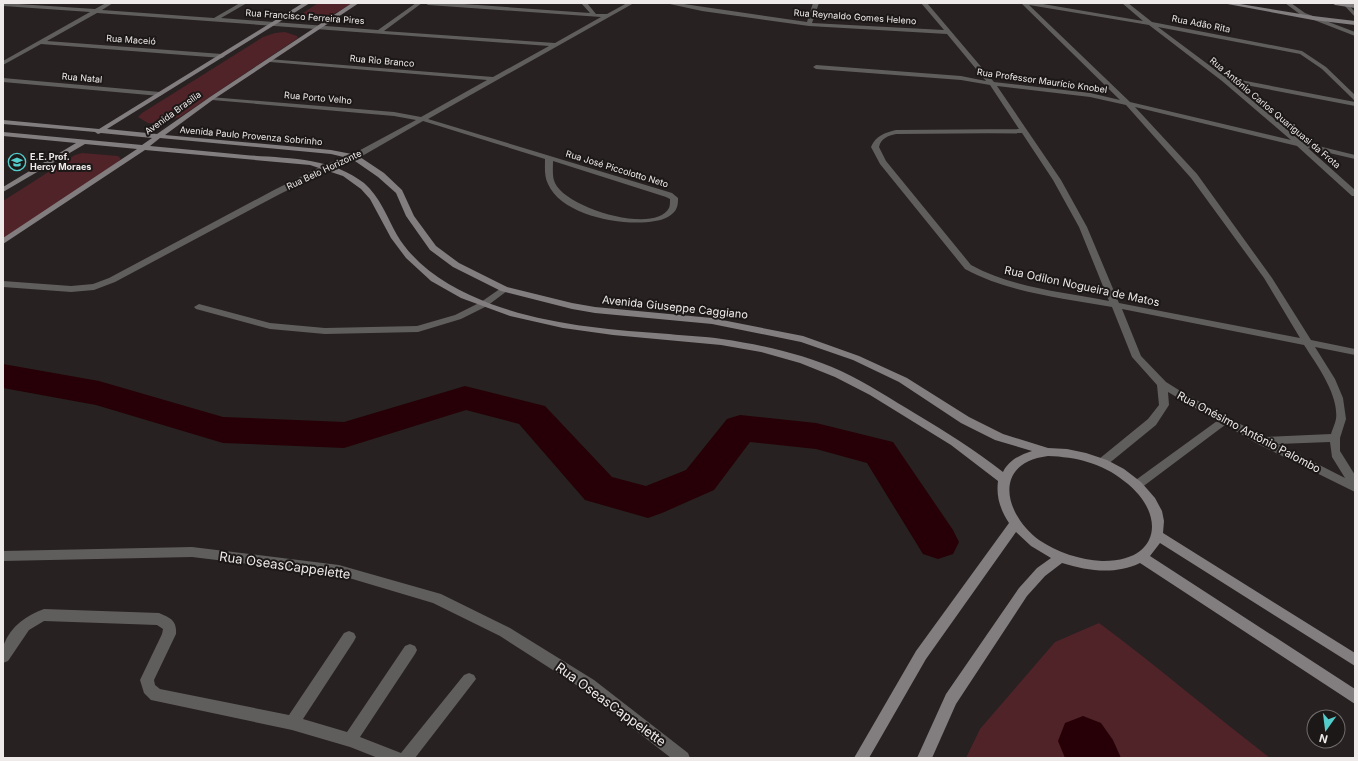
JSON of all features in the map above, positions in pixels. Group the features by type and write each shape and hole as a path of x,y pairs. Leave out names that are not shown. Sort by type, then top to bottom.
{"main road":[{"name":"Avenida Brasília","path":"3,190 307,3"},
{"name":"Avenida Brasília","path":"3,242 144,147 212,98 356,3"},
{"path":"1225,3 1313,18 1355,23"},
{"path":"1336,3 1355,6"},
{"name":"Avenida Paulo Provenza Sobrinho","path":"3,122 331,152 354,157"},
{"name":"Avenida Paulo Provenza Sobrinho","path":"3,134 310,163 327,167"},
{"name":"Avenida Giuseppe Caggiano","path":"354,157 381,175 399,192 410,216 421,234 434,248 456,265 504,289 594,310 712,321 802,339 856,358 903,380 965,420 999,437 1048,452"},
{"path":"327,167 353,179 364,187 381,211 395,238 410,257 433,279 463,296 524,319 563,326 612,332 728,342 785,355 814,364 851,380 884,399 969,452 1004,479"},
{"path":"1066,452 1103,462 1121,472 1137,485 1151,502 1158,519 1158,536 1152,548 1141,557 1125,564 1105,566 1083,564 1061,557 1035,542 1015,524 1006,508 1002,493 1004,479 1010,469 1020,460 1033,454 1066,452"},
{"path":"861,758 921,655 1015,524"},
{"path":"1158,536 1355,660"},
{"path":"924,758 951,699 1024,592 1041,572 1061,557"},
{"path":"1141,557 1355,697"}],"street":[{"path":"3,63 110,3"},
{"path":"216,19 244,3"},
{"path":"380,31 419,3"},
{"path":"428,3 607,16"},
{"path":"584,3 594,15"},
{"name":"Rua Belo Horizonte","path":"3,284 71,289 94,287 112,280 327,167 354,157 631,3"},
{"name":"Rua Reynaldo Gomes Heleno","path":"668,3 809,24 947,32"},
{"path":"809,24 816,3"},
{"name":"Rua Onésimo Antônio Palombo","path":"924,3 992,84 1057,180 1083,227 1137,358 1162,384 1224,421 1355,488"},
{"path":"1024,3 1129,105 1194,176 1268,278 1330,379 1338,398 1341,419 1334,451 1355,484"},
{"name":"Rua Adão Rita","path":"1027,3 1302,53 1312,58 1326,70 1355,99"},
{"name":"Rua Antônio Carlos Quariguasi da Frota","path":"1124,3 1149,24 1223,79 1355,194"},
{"path":"1288,3 1296,10 1313,18 1355,34"},
{"name":"Rua Francisco Ferreira Pires","path":"3,4 557,45"},
{"path":"1347,5 1355,15"},
{"name":"Rua Maceió","path":"40,42 222,56"},
{"name":"Rua Rio Branco","path":"270,60 492,79"},
{"name":"Rua Professor Maurício Knobel","path":"816,67 889,71 961,78 992,84 1090,95 1277,138 1301,146 1355,157"},
{"path":"1223,79 1355,104"},
{"name":"Rua Natal","path":"3,80 160,94"},
{"name":"Rua Porto Velho","path":"212,98 394,114 422,119"},
{"name":"Rua José Piccolotto Neto","path":"422,119 549,158 668,195 674,198 673,209 669,215 661,218 638,221 602,216 587,210 570,202 552,185 550,179 549,158"},
{"name":"Rua Odilon Nogueira de Matos","path":"1025,131 896,132 885,135 877,141 875,148 884,162 968,267 983,275 1017,286 1355,352"},
{"path":"199,307 270,326 325,330 377,331 418,328 458,317 484,304 504,289"},
{"path":"1103,462 1152,422 1164,405 1162,384"},
{"path":"1137,485 1224,421"},
{"path":"1262,441 1336,438"},
{"name":"Rua OseasCappelette","path":"3,556 192,552 339,570 436,598 505,632 589,685 683,758"},
{"path":"3,657 22,627 36,616 159,619 170,626 169,634 147,680 149,688 156,695 292,723 350,740 396,758"},
{"path":"292,723 349,638"},
{"path":"350,740 410,650"},
{"path":"406,758 468,679"}],"shaded area":[{"path":"318,3 352,3 335,13 321,18 308,17 303,13"},
{"path":"285,32 297,36 298,38 180,117 157,124 148,123 138,117 142,113 263,37 275,33"},
{"path":"82,153 118,156 121,159 112,167 3,240 3,201 75,155"},
{"path":"1099,623 1270,758 966,758 980,729 1055,642"}],"waterway":[{"path":"3,376 99,393 223,430 344,435 465,398 532,415 599,489 648,502 700,480 740,428 816,436 880,452 938,542"},
{"path":"1083,741 1095,758"}],"place":[{"name":"E.E. Prof. Hercy Moraes","path":"17,162"}]}
